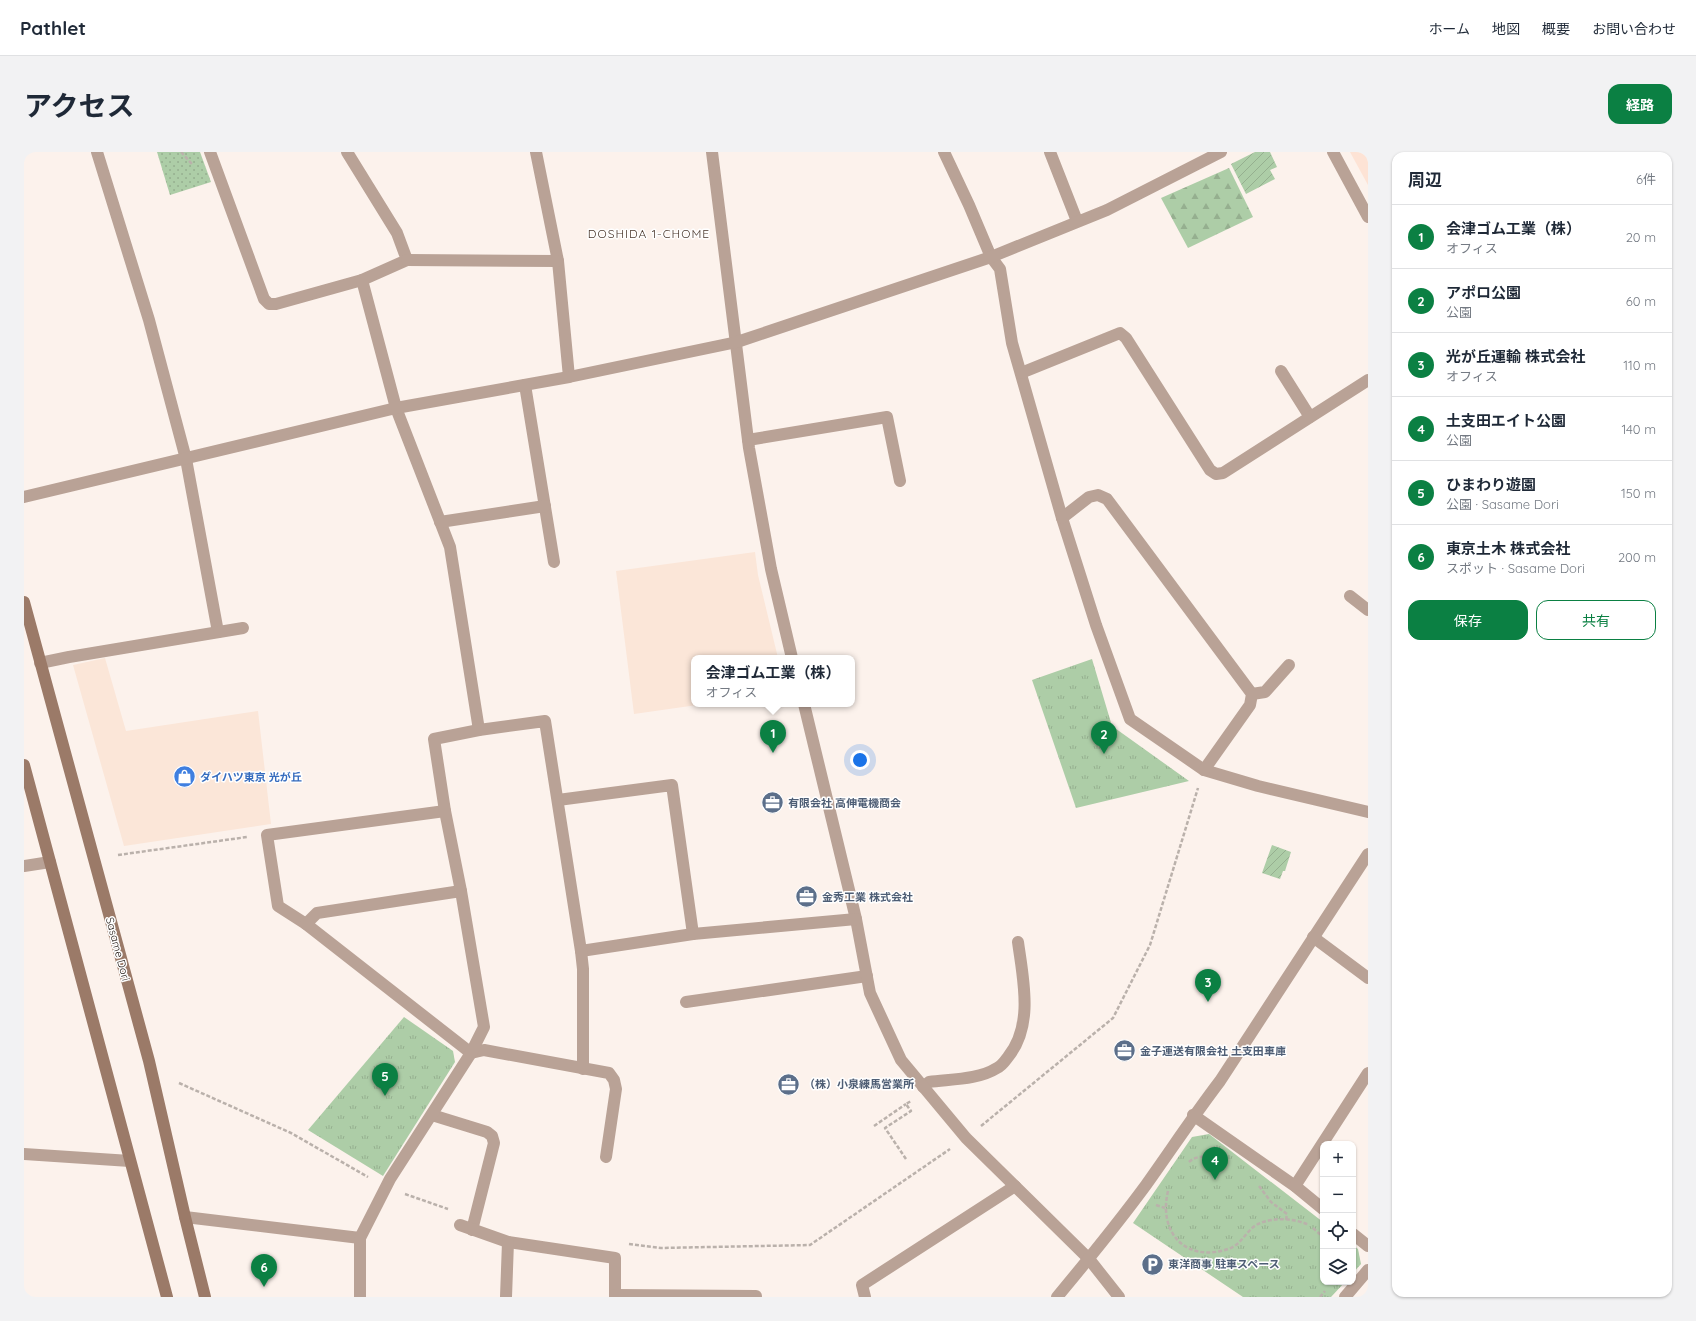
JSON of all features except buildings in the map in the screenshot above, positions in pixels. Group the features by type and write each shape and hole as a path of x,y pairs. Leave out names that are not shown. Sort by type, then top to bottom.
{"main road":[{"name":"Sasame Dori","path":"24,602 149,1061 184,1218 206,1297"},
{"path":"24,766 166,1297"}],"street":[{"path":"97,152 149,320 186,459 218,632"},
{"path":"210,152 264,299 268,304 276,304 362,280 407,260 558,261"},
{"path":"347,152 397,232 407,260"},
{"path":"536,152 558,261 568,377"},
{"path":"712,152 737,342 748,440 771,569 791,655"},
{"path":"944,152 970,205 991,257 1000,269 1012,343 1062,518 1096,625 1130,719 1204,770 1258,786 1368,812"},
{"path":"1050,152 1077,221"},
{"path":"24,497 396,408 568,377 737,342 991,257 1107,210 1221,152"},
{"path":"1333,152 1368,217"},
{"path":"362,280 396,408 450,547 479,730"},
{"path":"1021,373 1120,333 1126,338 1210,470 1216,474 1223,473 1368,380"},
{"path":"1281,372 1310,417"},
{"path":"525,385 554,562"},
{"path":"748,440 887,417 900,481"},
{"path":"1062,518 1089,497 1098,495 1106,499 1252,694 1250,705 1204,770"},
{"path":"440,522 545,506"},
{"path":"1350,596 1368,610"},
{"path":"40,663 77,655 244,628"},
{"path":"1252,694 1265,692 1289,665"},
{"path":"805,707 856,919 870,993 901,1060 966,1138 1089,1258 1119,1297"},
{"path":"360,1297 360,1238 390,1179 471,1053 484,1027 461,891 444,811 434,739 479,730 544,721 558,800 581,951 583,969 583,1069"},
{"path":"558,800 672,785 693,934"},
{"path":"444,811 267,835 278,906 306,924 471,1053"},
{"path":"1057,1297 1146,1185 1193,1115 1220,1080 1368,854"},
{"path":"24,866 50,862"},
{"path":"306,924 317,913 461,891"},
{"path":"581,951 693,934 856,919"},
{"path":"1313,937 1368,978"},
{"path":"925,1089 929,1082 984,1074 999,1068 1016,1047 1022,1024 1025,1000 1018,942"},
{"path":"686,1002 867,976"},
{"path":"471,1053 484,1050 609,1073 614,1080 616,1089 606,1157"},
{"path":"1295,1186 1368,1073"},
{"path":"432,1114 487,1132 492,1136 494,1143 469,1224 508,1242 615,1258 615,1296 756,1296"},
{"path":"1193,1115 1295,1186 1320,1207"},
{"path":"24,1154 130,1162"},
{"path":"865,1297 862,1285 1015,1186"},
{"path":"184,1218 360,1238"},
{"path":"1356,1236 1368,1246"},
{"path":"506,1297 508,1242"},
{"path":"1345,1297 1368,1270"}],"path":[{"path":"622,1243 661,1248 810,1245 966,1138 1113,1018 1150,945 1204,770"},
{"path":"118,855 267,835"},
{"path":"180,1083 291,1133 386,1188 469,1224"},
{"path":"874,1126 925,1089"},
{"path":"906,1104 911,1111 885,1128 906,1159"},
{"path":"1187,1163 1191,1159 1207,1156 1222,1159"},
{"path":"1256,1180 1265,1197 1287,1214 1286,1220"},
{"path":"1169,1184 1164,1208 1168,1225 1172,1235 1188,1248 1212,1252 1229,1249 1240,1244 1247,1233 1258,1224 1274,1220 1298,1221 1309,1224 1320,1234"}],"shaded area":[{"path":"1350,152 1368,152 1368,185"},
{"path":"755,552 758,575 777,655 691,655 691,706 634,714 616,571"},
{"name":"ダイハツ東京 光が丘","path":"105,658 126,731 258,711 271,824 124,846 73,665"}],"green space":[{"path":"157,152 200,152 211,182 170,195"},
{"path":"1255,152 1270,152 1277,167 1270,170 1275,179 1246,194 1231,164"},
{"path":"1229,168 1253,217 1188,248 1161,198"},
{"path":"1092,659 1112,726 1189,781 1076,808 1032,680"},
{"path":"1272,845 1291,852 1285,871 1283,871 1280,879 1262,873"},
{"path":"404,1017 453,1051 455,1062 383,1176 308,1130"},
{"path":"1209,1134 1320,1220 1320,1285 1342,1285 1331,1297 1243,1297 1133,1223 1192,1137"},
{"path":"1356,1247 1358,1249 1361,1264 1356,1270"}],"place":[{"name":"会津ゴム工業（株）","path":"773,753"},
{"name":"アポロ公園","path":"1104,754"},
{"name":"ダイハツ東京 光が丘","path":"185,777"},
{"name":"有限会社 高伸電機商会","path":"773,803"},
{"name":"金秀工業 株式会社","path":"807,897"},
{"name":"光が丘運輸 株式会社","path":"1208,1002"},
{"name":"金子運送有限会社 土支田車庫","path":"1125,1051"},
{"name":"（株）小泉練馬営業所","path":"788,1084"},
{"name":"ひまわり遊園","path":"385,1096"},
{"name":"土支田エイト公園","path":"1215,1180"},
{"name":"東洋商事 駐車スペース","path":"1152,1264"},
{"name":"東京土木 株式会社","path":"264,1287"}],"district":[{"name":"DOSHIDA 1-CHOME","path":"649,234"}]}
